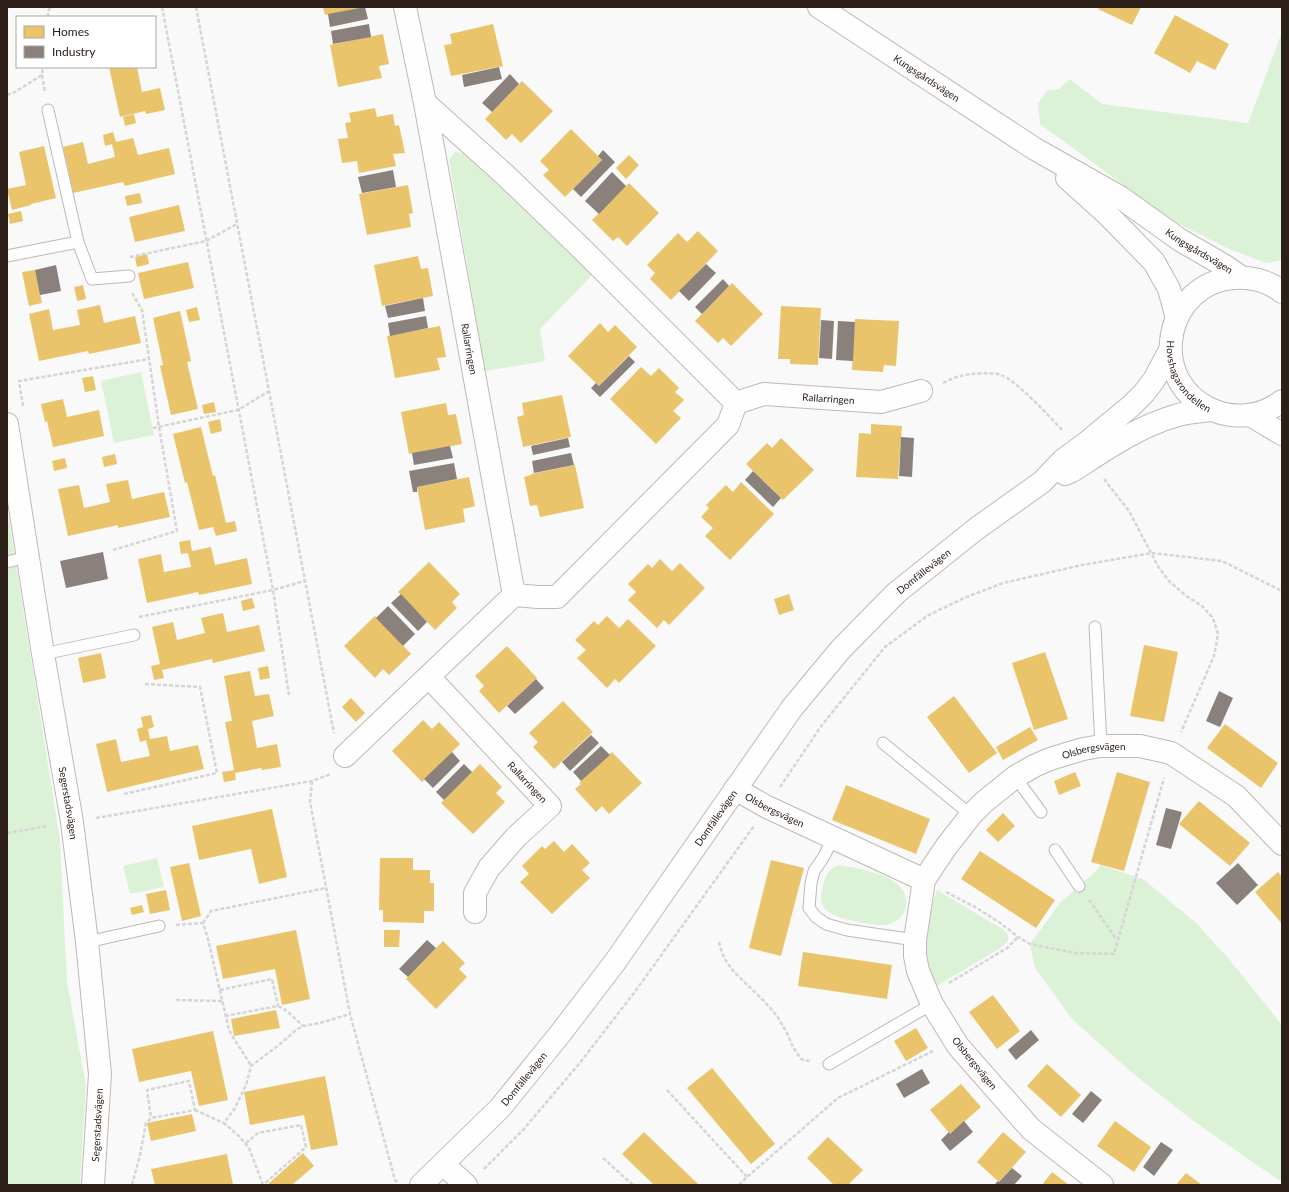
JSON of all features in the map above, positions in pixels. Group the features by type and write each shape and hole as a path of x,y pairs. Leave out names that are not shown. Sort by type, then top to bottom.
{"street":[{"name":"Rallarringen","path":"405,7 425,103 514,595"},
{"name":"Kungsgårdsvägen","path":"818,7 1035,149 1120,197 1180,240 1241,277"},
{"path":"337,762 429,677 514,595 556,597 728,425 736,403 582,249 503,173 425,103"},
{"name":"Kungsgårdsvägen","path":"1035,149 1106,213 1154,262 1169,289 1176,318"},
{"name":"Hovshagarondellen","path":"1277,284 1241,277 1228,278 1203,288 1192,296 1176,318 1172,332 1170,350 1175,372 1182,385 1190,395 1203,406 1211,410 1231,416 1250,415 1266,410 1282,401"},
{"name":"Domfällevägen","path":"422,1185 500,1108 560,1034 615,962 792,708 841,648 896,593 976,529 1042,482 1063,460 1131,406 1154,380 1170,350"},
{"name":"Rallarringen","path":"736,403 764,394 881,402 921,391"},
{"name":"Domfällevägen","path":"1042,482 1072,471 1119,441 1153,423 1176,415 1211,410"},
{"path":"1250,415 1282,434"},
{"name":"Segerstadsvägen","path":"15,418 17,560 43,654 72,822 87,942 100,1074 94,1185"},
{"name":"Rallarringen","path":"429,677 550,806 516,837 489,868 475,893 475,912"},
{"name":"Olsbergsvägen","path":"1102,1185 1031,1129 958,1046 930,1000 918,971 915,956 915,940 924,880 946,847 971,815 989,798 1016,777 1034,766 1050,759 1082,749 1100,746 1140,746 1171,753 1236,796 1282,844"},
{"name":"Olsbergsvägen","path":"735,790 767,807 924,880"},
{"path":"443,1164 472,1180"}],"lane":[{"path":"48,110 78,242 92,278 129,276"},
{"path":"7,256 78,242"},
{"path":"1095,627 1100,746"},
{"path":"43,654 134,635"},
{"path":"883,743 971,815"},
{"path":"1016,777 1041,812"},
{"path":"834,837 814,871 811,883 809,908 816,918 826,924 847,930 915,940"},
{"path":"1055,850 1079,886"},
{"path":"87,942 159,926"},
{"path":"829,1064 930,1000"}],"path":[{"path":"162,7 273,590 289,695"},
{"path":"196,7 335,737"},
{"path":"7,96 42,75 43,68"},
{"path":"113,550 177,531 159,427 142,310 130,288 130,256 206,241 237,224"},
{"path":"15,418 19,381 149,359"},
{"path":"921,391 961,376 980,374 1001,375 1010,380 1045,412 1067,436"},
{"path":"153,428 238,410 269,391"},
{"path":"1100,473 1130,511 1159,568 1169,581 1185,595 1202,606 1213,618 1218,634 1214,656 1171,753"},
{"path":"472,1180 523,1130 580,1064 634,993 767,807 822,725 885,647 927,616 964,598 1003,583 1082,565 1152,553 1222,561 1282,591"},
{"path":"137,618 273,590 305,581"},
{"path":"124,794 217,773 200,687 144,684"},
{"path":"7,833 312,781 327,775 337,762"},
{"path":"312,781 310,802 350,1014 395,1180 400,1185"},
{"path":"1079,886 1118,941"},
{"path":"203,923 211,911 326,888"},
{"path":"159,926 203,923"},
{"path":"203,923 229,1030 251,1066"},
{"path":"930,1000 1007,948 1018,937"},
{"path":"719,942 726,962 777,1016 802,1059 809,1061 822,1059 829,1064"},
{"path":"220,990 272,979 278,1006"},
{"path":"176,1000 222,1001"},
{"path":"225,1016 278,1006 287,1010 303,1026"},
{"path":"224,1123 235,1108 246,1085 251,1066 303,1026 320,1023 350,1014"},
{"path":"739,1185 838,1098 954,1040"},
{"path":"151,1118 147,1090 189,1081 195,1110"},
{"path":"667,1090 747,1177"},
{"path":"132,1185 146,1123 151,1118 195,1110 224,1123 246,1143 256,1164 263,1185 306,1147 301,1125 258,1133 246,1143"},
{"path":"604,1158 633,1185"}],"green space":[{"path":"1282,32 1282,260 1266,263 1227,248 1171,220 1040,124 1038,103 1048,90 1059,89 1070,79 1102,104 1248,123"},
{"path":"455,152 464,153 592,275 540,329 545,361 485,371 449,159"},
{"path":"141,372 154,435 114,443 101,381"},
{"path":"7,508 60,840 67,982 86,1086 80,1185 7,1185"},
{"path":"157,858 164,887 130,894 123,866"},
{"path":"838,865 877,873 891,879 896,883 906,897 905,911 901,917 895,922 887,925 878,925 838,917 825,909 821,900 824,882 830,871"},
{"path":"1100,865 1143,879 1196,923 1229,959 1282,1025 1282,1182 1196,1123 1130,1071 1072,1019 1035,968 1030,944 1060,903 1098,869"},
{"path":"937,890 1004,930 1008,935 1008,941 1002,947 935,987 925,958 930,911"}],"building: Homes":[{"path":"323,7 361,7 361,8 325,15"},
{"path":"1099,7 1141,7 1132,25 1098,9"},
{"path":"1175,15 1229,44 1215,70 1197,61 1190,73 1154,53"},
{"path":"493,24 503,66 451,76 444,45 452,44 450,34"},
{"path":"383,34 389,64 379,66 382,78 338,87 330,45"},
{"path":"109,68 137,68 142,92 160,88 165,110 146,114 145,111 120,117"},
{"path":"522,81 553,111 521,143 512,134 506,140 485,119"},
{"path":"375,108 377,117 393,114 395,126 399,125 405,153 393,154 396,166 359,173 357,161 342,163 338,139 348,138 345,123 351,122 349,113"},
{"path":"134,114 136,123 125,126 123,117"},
{"path":"571,129 602,160 565,197 543,175 549,170 540,161"},
{"path":"113,132 116,142 133,138 138,155 169,148 175,174 125,186 123,182 73,193 63,147 83,142 88,164 115,157 112,144 105,146 103,135"},
{"path":"44,146 56,198 12,210 7,189 26,185 19,152"},
{"path":"629,155 639,165 626,179 616,168"},
{"path":"629,183 659,213 627,246 618,237 613,241 592,220"},
{"path":"408,185 413,213 409,214 411,227 367,235 359,194"},
{"path":"140,193 142,203 127,206 125,196"},
{"path":"179,205 185,231 135,242 129,217"},
{"path":"21,211 23,221 10,224 8,214"},
{"path":"698,231 718,251 671,300 650,279 655,273 647,265 678,233 687,242"},
{"path":"147,254 149,264 137,267 135,257"},
{"path":"418,256 421,269 428,268 433,296 382,306 374,265"},
{"path":"188,262 194,288 144,299 138,273"},
{"path":"35,270 42,303 29,306 22,272"},
{"path":"732,283 763,314 731,346 723,338 718,343 695,321"},
{"path":"83,285 86,299 77,301 74,287"},
{"path":"100,305 104,323 135,316 141,343 89,354 88,351 39,361 29,314 49,309 53,330 80,325 77,310"},
{"path":"781,306 821,308 818,365 790,364 790,359 778,359"},
{"path":"197,307 200,320 189,322 186,310"},
{"path":"180,311 191,361 187,362 198,409 171,415 160,366 163,365 153,318"},
{"path":"855,319 899,321 896,366 884,365 883,372 852,370"},
{"path":"600,323 608,332 615,325 637,347 599,386 568,356"},
{"path":"440,326 446,357 437,358 440,370 395,378 387,336"},
{"path":"641,367 651,376 659,368 679,388 675,392 684,400 673,411 681,418 656,444 610,399"},
{"path":"93,376 96,390 85,392 82,378"},
{"path":"562,395 571,437 523,447 517,417 524,415 522,403"},
{"path":"63,399 67,417 99,410 104,436 53,447 47,421 45,422 41,404"},
{"path":"214,402 216,412 204,414 202,405"},
{"path":"446,403 448,415 456,414 462,444 409,454 401,412"},
{"path":"220,419 222,431 211,434 208,422"},
{"path":"871,424 902,426 898,479 856,477 859,433 871,434"},
{"path":"201,427 213,476 215,475 226,523 235,521 237,531 216,536 213,527 199,530 187,482 185,483 173,434"},
{"path":"781,438 814,470 783,500 746,464 767,443 772,448"},
{"path":"115,454 117,464 104,467 102,457"},
{"path":"65,458 67,468 54,471 52,461"},
{"path":"575,465 584,508 540,517 537,505 530,506 524,477 531,474"},
{"path":"469,477 475,506 463,509 465,522 425,530 417,487"},
{"path":"128,480 132,499 164,492 170,517 118,528 118,525 68,536 58,489 79,485 84,508 110,502 106,484"},
{"path":"741,482 774,514 730,560 705,536 713,528 701,517 709,508 706,505 726,485 733,492"},
{"path":"190,540 192,551 211,547 215,565 247,558 252,584 199,595 198,592 147,603 138,559 161,554 164,572 191,567 188,553 181,554 179,542"},
{"path":"660,559 672,571 680,563 705,588 669,625 664,620 657,628 628,600 636,592 628,584 648,564 652,568"},
{"path":"429,562 460,594 452,602 457,608 435,630 398,592"},
{"path":"789,594 794,610 779,615 774,599"},
{"path":"252,598 255,608 243,611 241,601"},
{"path":"223,613 227,632 259,625 265,651 213,663 212,659 162,670 164,678 154,680 151,666 160,664 152,627 173,622 177,640 205,633 201,618"},
{"path":"375,616 411,654 389,675 383,669 375,678 344,646"},
{"path":"607,616 619,628 628,619 656,646 619,683 615,679 607,688 577,658 586,650 575,640 594,621 598,625"},
{"path":"1144,645 1178,652 1164,722 1130,716"},
{"path":"507,646 537,678 499,713 479,691 484,686 475,676"},
{"path":"1045,652 1068,719 1034,730 1012,663"},
{"path":"101,653 106,678 83,683 78,658"},
{"path":"268,666 270,678 260,680 258,668"},
{"path":"250,671 255,696 269,694 274,716 252,721 257,748 277,744 281,767 262,770 261,768 235,773 236,780 224,782 222,772 234,770 225,722 232,721 224,676"},
{"path":"954,696 997,753 969,773 927,717"},
{"path":"351,698 365,713 356,722 342,707"},
{"path":"563,701 593,732 554,769 533,747 538,742 529,733"},
{"path":"151,715 154,727 148,729 150,739 167,736 170,751 198,745 204,769 107,792 96,744 116,739 121,762 150,756 146,740 140,742 137,729 143,727 141,717"},
{"path":"423,720 432,729 439,722 460,744 422,782 392,751"},
{"path":"1225,724 1278,763 1261,788 1207,748"},
{"path":"1030,727 1038,740 1003,760 996,747"},
{"path":"612,752 642,783 609,814 602,806 596,812 575,789 581,784 579,783"},
{"path":"480,764 502,787 496,793 505,802 473,834 441,803"},
{"path":"1075,772 1081,786 1059,795 1054,781"},
{"path":"1117,772 1150,782 1124,871 1091,862"},
{"path":"846,785 930,819 916,854 832,820"},
{"path":"1199,801 1250,843 1230,866 1179,824"},
{"path":"272,809 287,877 259,884 251,849 199,860 192,826"},
{"path":"1003,813 1015,826 998,842 986,830"},
{"path":"554,841 564,852 572,844 590,863 582,870 590,878 552,914 520,882 529,874 522,866 542,846 545,849"},
{"path":"980,851 1055,900 1036,928 961,879"},
{"path":"380,858 413,858 413,870 430,870 430,883 434,883 434,911 424,911 424,923 383,922 383,910 379,910"},
{"path":"771,860 804,868 781,956 749,948"},
{"path":"189,863 201,916 182,921 170,867"},
{"path":"1278,872 1282,877 1282,924 1255,892"},
{"path":"166,890 170,910 150,914 146,894"},
{"path":"142,905 144,912 132,915 130,908"},
{"path":"296,930 310,999 282,1005 275,969 223,979 216,946"},
{"path":"384,930 400,930 399,947 384,947"},
{"path":"443,941 465,963 459,969 467,977 436,1009 406,979"},
{"path":"803,952 892,965 887,999 798,986"},
{"path":"993,995 1020,1031 997,1049 969,1012"},
{"path":"276,1010 280,1028 234,1036 231,1019"},
{"path":"916,1028 928,1048 906,1061 894,1041"},
{"path":"213,1031 228,1100 199,1106 191,1071 139,1082 132,1049"},
{"path":"1047,1064 1081,1095 1061,1117 1027,1086"},
{"path":"712,1068 775,1144 751,1164 687,1088"},
{"path":"325,1076 338,1145 311,1150 304,1115 250,1125 244,1092"},
{"path":"961,1084 981,1107 950,1134 930,1110"},
{"path":"192,1114 196,1131 151,1141 147,1123"},
{"path":"1115,1121 1151,1147 1134,1172 1097,1146"},
{"path":"644,1132 699,1185 654,1185 622,1154"},
{"path":"1003,1132 1026,1152 999,1182 977,1162"},
{"path":"828,1137 863,1170 848,1185 834,1185 807,1158"},
{"path":"303,1153 314,1166 292,1185 267,1185"},
{"path":"227,1154 233,1185 155,1185 151,1169"},
{"path":"1052,1172 1069,1185 1042,1185"},
{"path":"1186,1173 1202,1185 1176,1185"}],"building: Industry":[{"path":"365,7 368,19 330,27 328,14"},
{"path":"369,24 371,37 333,44 331,31"},
{"path":"499,67 502,79 464,87 462,75"},
{"path":"510,74 519,84 492,112 482,103"},
{"path":"603,150 615,162 581,197 573,189 602,160 598,156"},
{"path":"393,170 396,187 362,193 358,177"},
{"path":"612,172 626,186 599,214 585,201"},
{"path":"706,264 716,273 689,301 679,291"},
{"path":"56,265 61,291 40,295 35,270"},
{"path":"723,279 729,286 702,314 695,307"},
{"path":"423,298 425,311 388,318 385,306"},
{"path":"426,316 428,328 390,336 388,323"},
{"path":"821,320 834,321 832,359 819,358"},
{"path":"838,321 855,322 853,361 836,360"},
{"path":"629,356 635,362 600,397 591,388 596,383 599,386"},
{"path":"901,437 914,438 912,477 899,476"},
{"path":"568,438 570,447 533,455 531,446"},
{"path":"450,446 453,458 414,465 412,453"},
{"path":"571,453 574,465 534,473 532,461"},
{"path":"454,463 457,479 417,487 417,492 413,492 409,471"},
{"path":"753,471 781,498 773,507 745,480"},
{"path":"103,552 108,579 66,588 60,561"},
{"path":"401,594 427,622 418,631 391,603"},
{"path":"388,606 415,634 403,646 376,618"},
{"path":"536,679 544,688 515,714 507,706"},
{"path":"1219,691 1233,698 1220,727 1206,721"},
{"path":"591,735 599,743 570,771 562,762"},
{"path":"601,746 610,755 581,781 573,772"},
{"path":"452,752 460,761 433,788 424,779"},
{"path":"464,764 472,772 444,800 436,792"},
{"path":"1166,808 1182,812 1171,849 1156,845"},
{"path":"1238,863 1258,885 1237,905 1216,883"},
{"path":"427,940 436,948 408,977 399,969"},
{"path":"1031,1030 1039,1040 1016,1060 1008,1050"},
{"path":"922,1069 930,1083 904,1098 896,1084"},
{"path":"1091,1091 1102,1100 1083,1123 1072,1114"},
{"path":"964,1121 973,1132 950,1151 941,1140"},
{"path":"1161,1142 1173,1150 1154,1176 1143,1167"},
{"path":"1012,1168 1022,1176 1014,1185 994,1185 998,1181 999,1182"}]}
